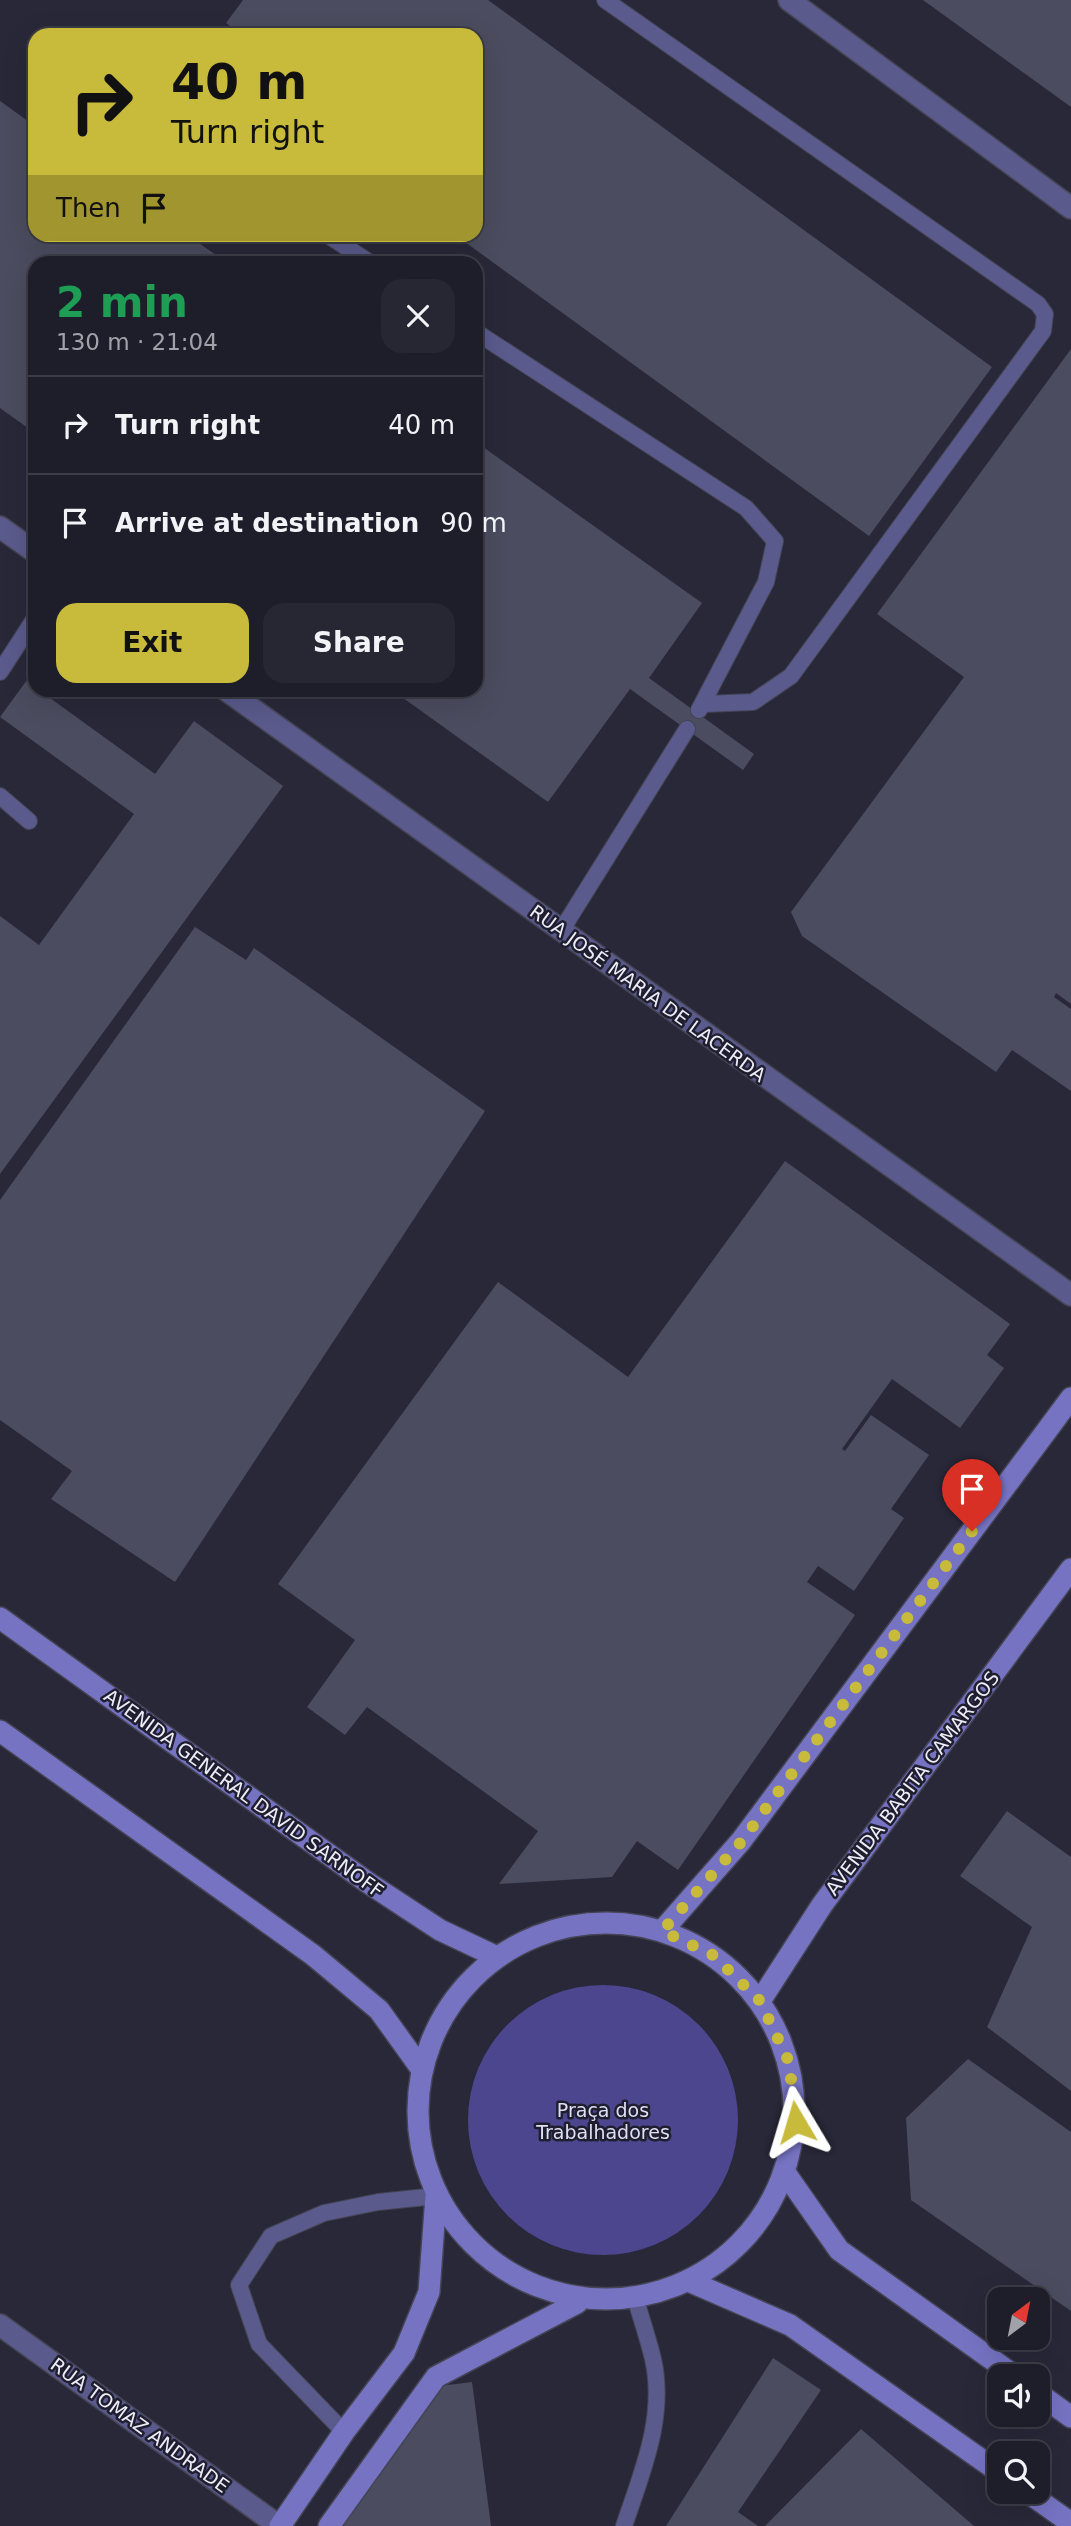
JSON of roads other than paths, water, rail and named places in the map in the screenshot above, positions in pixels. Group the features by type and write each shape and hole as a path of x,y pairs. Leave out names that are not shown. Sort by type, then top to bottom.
{"street":[{"path":"789,0 1071,208"},
{"path":"0,527 28,547"},
{"name":"RUA JOSÉ MARIA DE LACERDA","path":"236,697 1071,1295"},
{"path":"662,1931 741,1842 1071,1398"},
{"name":"AVENIDA BABITA CAMARGOS","path":"760,2001 822,1905 1071,1569"},
{"name":"AVENIDA GENERAL DAVID SARNOFF","path":"0,1618 367,1882 440,1930 495,1956"},
{"path":"0,1731 313,1955 379,2010 420,2067"},
{"path":"280,2526 344,2432 404,2353 429,2292 436,2196 415,2112 420,2067 452,1999 495,1956 555,1928 616,1922 662,1931 713,1955 760,2001 789,2062 796,2122 786,2174 749,2238 691,2282 625,2300 577,2304 436,2377 329,2526"},
{"path":"786,2174 839,2250 998,2364"},
{"path":"436,2196 476,2250 577,2304"},
{"path":"691,2282 790,2325 987,2464"},
{"name":"RUA TOMAZ ANDRADE","path":"0,2325 280,2526"},
{"path":"1050,2402 1071,2417"},
{"path":"1044,2504 1071,2523"}],"lane":[{"path":"483,337 746,508 775,541 766,582 701,708 753,702 791,676 1043,331 1045,314 1038,304 605,0"},
{"path":"338,242 360,256"},
{"path":"0,672 28,629"},
{"path":"561,931 687,729"},
{"path":"0,796 29,821"},
{"path":"344,2432 260,2344 239,2285 271,2236 324,2213 378,2202 436,2196"},
{"path":"624,2526 652,2444 656,2406 654,2361 635,2297"}],"park label":[{"name":"Praça dos Trabalhadores","path":"603,2121"}]}
